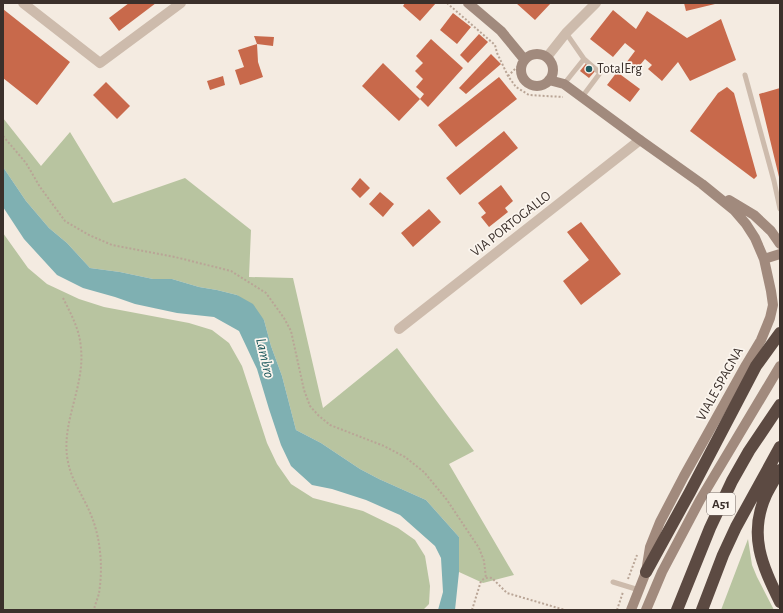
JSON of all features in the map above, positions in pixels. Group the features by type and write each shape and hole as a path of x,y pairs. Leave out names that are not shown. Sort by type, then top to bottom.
{"highway":[{"path":"646,572 756,366 780,333"},
{"name":"A51","path":"677,610 710,528 732,481 749,451 780,405"},
{"name":"A51","path":"702,610 723,555 736,527 780,447"},
{"path":"780,470 766,494 757,525 759,550 770,581 780,602"}],"street":[{"path":"23,3 100,63 181,3"},
{"path":"468,3 500,31 524,60"},
{"path":"547,57 566,33 596,3"},
{"path":"533,54 547,57 552,66 552,75 546,83 536,86 531,85 523,78 521,74 524,60 533,54"},
{"name":"VIALE SPAGNA","path":"549,80 564,84 702,184 734,210 755,238 764,259 771,291 773,305 770,318 761,340 660,522 650,547 646,572 631,610"},
{"name":"VIA PORTOGALLO","path":"399,330 640,140"},
{"name":"VIALE SPAGNA","path":"702,184 754,215 771,231 780,244"},
{"path":"764,259 780,254"},
{"path":"646,610 662,572 700,500 780,366"}],"lane":[{"path":"566,33 584,59 600,73 582,97"},
{"path":"564,84 584,59"},
{"path":"745,75 774,181 780,209"},
{"path":"613,582 639,590"}],"path":[{"path":"448,3 495,45 508,76 516,87 529,95 564,97"},
{"path":"3,136 26,163 40,187 65,221 89,235 112,245 231,271 266,293 284,318 290,331 304,390 310,406 330,425 384,446 406,457 424,472 447,500 479,548 484,561 486,578"},
{"path":"63,298 78,332 81,349 81,366 66,446 72,478 91,515 97,536 101,575 99,593 94,610"},
{"path":"617,610 638,551"},
{"path":"472,610 482,581 489,577 507,592 565,610"}],"green space":[{"path":"3,118 41,166 70,132 113,203 185,178 251,230 249,277 293,278 323,408 397,348 474,451 449,464 514,575 483,583 459,572 459,537 426,500 360,469 321,443 296,430 282,376 271,346 264,320 237,295 199,287 172,279 153,279 120,272 90,268 67,243 49,228 26,201 3,167"},
{"path":"3,233 28,268 47,284 79,299 104,307 189,323 212,330 229,343 242,366 267,443 277,464 291,484 313,498 363,511 398,528 415,540 425,556 430,586 429,604 423,610 3,610"},
{"path":"748,539 752,565 774,610 721,610"}],"water":[{"name":"Lambro","path":"3,167 26,201 49,228 67,243 90,268 120,272 153,279 172,279 199,287 237,295 253,304 264,320 271,346 282,376 296,430 321,443 360,469 426,500 459,537 459,572 455,610 438,610 443,592 441,558 435,546 400,515 366,500 332,489 312,485 291,466 281,445 257,369 239,331 214,317 177,313 135,304 83,288 57,275 24,239 3,207"}],"building":[{"path":"129,3 156,3 119,31 109,18"},
{"path":"405,3 436,3 420,21 403,6"},
{"path":"516,3 551,3 535,20"},
{"path":"684,3 715,3 715,4 686,11"},
{"path":"3,9 70,62 37,105 3,78"},
{"path":"613,10 636,29 647,11 687,38 721,19 736,60 690,81 678,62 662,81 648,69 652,65 645,59 635,71 626,63 635,51 625,43 613,57 590,39"},
{"path":"453,13 471,27 457,44 440,30"},
{"path":"479,34 488,42 468,63 460,55"},
{"path":"254,36 274,37 273,46 257,44"},
{"path":"431,39 463,68 428,107 420,99 424,94 416,87 423,79 415,71 423,63 416,56"},
{"path":"257,44 258,62 263,77 240,85 235,70 244,67 238,50"},
{"path":"491,54 501,64 466,94 459,88"},
{"path":"588,61 597,69 589,78 580,71"},
{"path":"383,63 420,99 399,121 362,86"},
{"path":"617,72 640,89 630,102 607,85"},
{"path":"223,76 225,85 210,90 207,81"},
{"path":"499,77 517,99 456,147 438,125"},
{"path":"106,82 130,106 117,119 93,95"},
{"path":"727,87 734,93 757,176 754,179 690,131 718,93"},
{"path":"780,88 780,177 779,177 759,94"},
{"path":"504,131 518,148 460,195 446,178"},
{"path":"360,178 370,188 360,198 351,189"},
{"path":"501,185 513,201 505,208 508,212 489,227 481,217 486,213 478,203"},
{"path":"380,192 394,204 383,217 369,204"},
{"path":"429,209 441,222 413,247 401,233"},
{"path":"581,222 621,274 581,305 563,281 589,260 567,232"}],"place":[{"name":"TotalErg","path":"589,69"}]}
